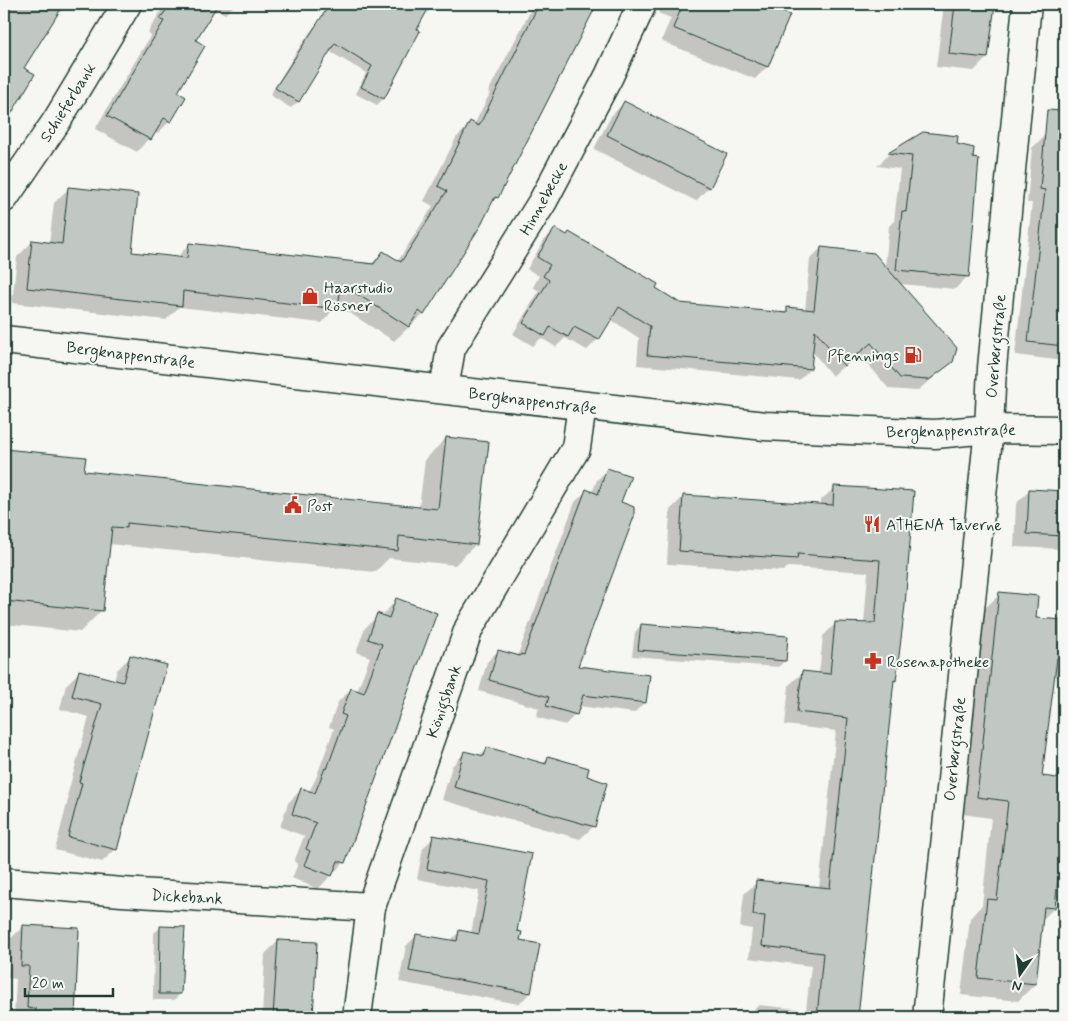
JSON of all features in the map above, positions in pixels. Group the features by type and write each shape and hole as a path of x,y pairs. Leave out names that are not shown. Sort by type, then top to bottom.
{"street":[{"name":"Schieferbank","path":"4,198 56,122 127,4"},
{"name":"Hinnebecke","path":"444,389 451,348 543,202 608,76 642,4"},
{"name":"Overbergstraße","path":"927,1017 989,429 992,368 1028,4"},
{"name":"Bergknappenstraße","path":"4,340 765,426 935,434 989,429 1064,430"},
{"name":"Königsbank","path":"356,1017 371,907 469,628 576,448 582,406"},
{"name":"Dickebank","path":"4,882 122,892 371,907"}],"building":[{"path":"4,4 64,4 24,68 35,74 4,126"},
{"path":"170,4 218,4 196,40 205,46 178,92 186,97 171,122 164,118 151,140 107,116 164,21 160,19"},
{"path":"330,4 431,4 417,29 420,31 384,99 361,87 372,66 335,43 299,102 275,88"},
{"path":"539,4 597,4 498,198 495,197 481,225 424,315 419,311 409,327 341,284 338,309 183,291 182,306 27,288 32,240 62,244 68,187 138,194 132,252 187,258 189,243 374,264 383,251 401,262 447,191 438,186 470,121 479,126"},
{"path":"683,4 762,4 790,15 768,67 673,28"},
{"path":"955,4 995,4 988,58 949,54"},
{"path":"624,101 727,154 710,188 607,135"},
{"path":"1047,110 1064,111 1064,346 1028,342 1045,190 1040,189"},
{"path":"923,132 958,136 957,144 974,148 973,158 979,159 969,277 896,270 902,211 906,212 912,156 888,153"},
{"path":"555,228 567,235 569,232 658,284 656,288 680,303 787,313 787,307 814,310 821,247 874,253 957,348 953,362 929,380 900,378 871,343 844,366 815,330 811,369 647,355 650,326 619,307 599,340 574,327 568,337 550,327 545,336 523,323 549,280 543,276 550,265 537,257"},
{"path":"446,437 489,442 477,545 399,536 398,551 127,523 127,528 112,527 103,611 4,601 4,449 86,457 84,471 438,509"},
{"path":"607,468 631,476 621,502 634,507 634,517 578,666 650,675 646,703 583,695 577,715 546,706 549,697 489,680 498,650 520,656 521,654 524,655 586,489 598,494"},
{"path":"834,486 914,491 905,605 896,681 894,680 858,1017 817,1017 823,953 762,946 765,916 753,915 756,880 830,888 848,718 797,712 802,671 830,674 835,622 875,623 880,560 798,554 797,559 679,551 683,495 833,505"},
{"path":"1029,489 1064,491 1064,536 1027,534"},
{"path":"999,592 1038,596 1036,618 1064,620 1064,659 1057,658 1042,776 1064,779 1064,818 1055,908 1044,907 1036,984 978,978 987,899 997,900 1008,801 977,797"},
{"path":"396,598 437,613 345,863 338,861 332,876 304,865 310,851 306,849 316,823 292,814 301,788 315,793 325,768 327,769 346,716 341,714 351,688 364,693 382,644 368,639 377,613 389,618"},
{"path":"641,624 788,636 786,661 638,650"},
{"path":"130,655 167,665 117,850 68,837 82,783 79,782 102,704 72,696 79,670 123,682"},
{"path":"487,747 546,764 548,756 589,768 587,776 607,783 595,827 454,787 464,751 484,756"},
{"path":"433,835 532,854 517,931 522,932 520,940 540,944 531,993 409,971 416,934 457,941 459,930 479,934 489,881 427,869"},
{"path":"23,925 79,928 75,1017 36,1017 36,1009 27,1008 29,966 21,966"},
{"path":"160,926 185,927 181,994 159,994"},
{"path":"278,940 317,942 313,1017 273,1017"}],"place":[{"name":"Haarstudio Rösner","path":"310,296"},
{"name":"Pfennings","path":"913,355"},
{"name":"Post","path":"293,505"},
{"name":"ATHENA Taverne","path":"872,524"},
{"name":"Rosenapotheke","path":"873,661"}]}
